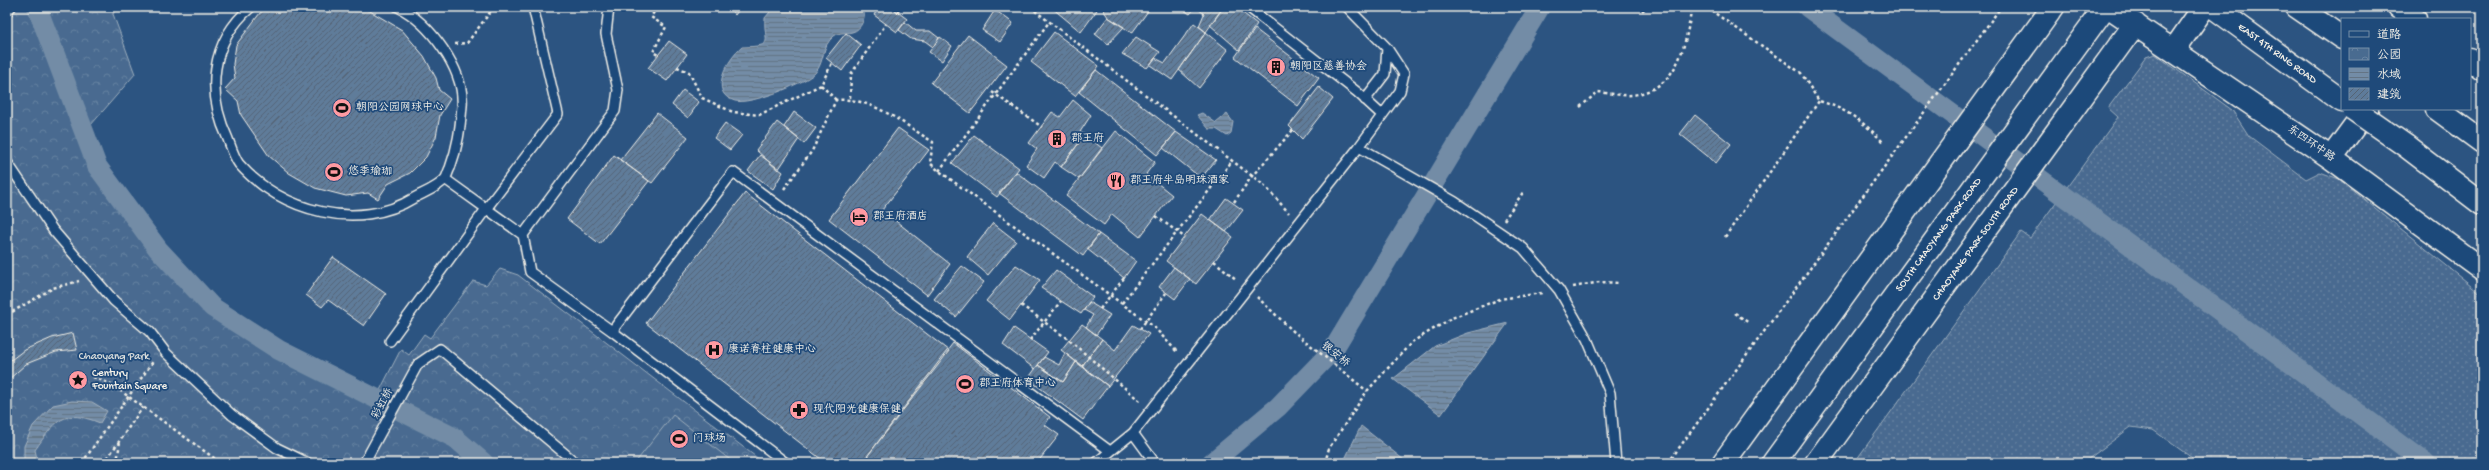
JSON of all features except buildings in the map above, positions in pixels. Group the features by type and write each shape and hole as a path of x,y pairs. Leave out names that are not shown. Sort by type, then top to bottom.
{"main road":[{"path":"1723,463 1935,168 2053,7"},
{"name":"SOUTH CHAOYANG PARK ROAD","path":"1773,463 2105,7"},
{"name":"东四环中路","path":"2109,7 2331,158 2482,269"},
{"path":"2174,50 2204,7"},
{"name":"EAST 4TH RING ROAD","path":"2213,7 2341,100"},
{"path":"2297,7 2341,37"},
{"path":"2399,7 2414,18"},
{"name":"CHAOYANG PARK SOUTH ROAD","path":"1816,463 1999,214 2135,24"},
{"path":"2471,61 2482,69"},
{"name":"EAST 4TH RING ROAD","path":"2355,110 2406,146 2482,204"},
{"path":"2331,158 2366,110"},
{"path":"2438,110 2482,142"}],"lane":[{"path":"7,12 11,7"},
{"path":"251,7 238,18 218,56 213,90 222,126 238,163 269,191 307,210 358,216 398,208 445,179 459,144 463,94 443,45 407,12 398,7"},
{"path":"390,341 486,209 558,114 533,7"},
{"path":"523,235 615,111 618,90 606,34 610,7"},
{"path":"1248,7 1382,115"},
{"path":"1096,463 1133,433 1151,411 1359,146 1400,91 1404,74 1387,48 1347,7"},
{"path":"1365,100 1385,74 1387,48"},
{"path":"1359,146 1455,202 1523,248 1559,290 1587,339 1610,393 1616,463"},
{"path":"7,162 53,230 114,301 150,332 166,353 232,415 277,448 308,463"},
{"path":"612,331 734,172 1110,451"},
{"path":"445,179 523,235 530,272 612,331 786,463"},
{"name":"彩虹桥","path":"366,459 418,364 440,348 576,463"},
{"path":"1133,433 1155,463"}],"path":[{"path":"443,45 467,42 494,7"},
{"path":"657,7 651,17 666,27 653,52 658,55"},
{"path":"898,12 901,7"},
{"path":"1030,7 1264,185 1298,223"},
{"path":"1642,11 1646,7"},
{"path":"1580,107 1598,92 1632,95 1664,84 1683,54 1692,7"},
{"path":"1706,7 1801,74 1819,101 1839,106 1867,125 1883,142"},
{"path":"1668,463 2001,7"},
{"path":"939,171 1049,22"},
{"path":"850,98 851,74 886,24"},
{"path":"678,67 689,72 702,98 733,112 759,115 821,85 832,63"},
{"path":"821,85 836,100"},
{"path":"992,92 1042,127"},
{"path":"836,100 850,98 881,111 933,142 930,163 939,171 1146,321 1188,364"},
{"path":"784,189 812,151 836,100"},
{"path":"1725,237 1819,101"},
{"path":"1234,202 1252,176 1293,130"},
{"path":"1122,303 1232,161"},
{"path":"1497,230 1524,191"},
{"path":"1156,216 1184,237"},
{"path":"7,315 53,288 93,278"},
{"path":"1100,309 1124,278"},
{"path":"1325,463 1329,448 1367,391 1412,342 1452,318 1500,299 1600,282 1620,283"},
{"path":"1140,329 1166,293"},
{"path":"1030,340 1061,301"},
{"path":"1021,305 1070,340 1151,411"},
{"path":"1735,313 1749,323"},
{"name":"银安桥","path":"1293,331 1367,391"},
{"path":"82,463 130,397 153,361 166,353"},
{"path":"93,377 111,384 221,463"},
{"path":"104,463 143,407"},
{"path":"117,463 120,440"}],"green space":[{"name":"Chaoyang Park","path":"7,7 117,7 113,14 135,74 84,133 97,166 158,249 212,307 279,350 376,398 401,349 409,355 424,334 430,338 473,281 486,285 500,269 518,275 764,463 7,463"},
{"path":"2155,54 2232,110 2249,136 2306,179 2320,172 2339,179 2482,294 2482,463 2199,463 2153,430 2131,427 2083,463 1854,463 2021,232 2030,238 2118,117 2108,108 2146,57"},
{"name":"门球场","path":"673,415 734,463 635,463"}],"water":[{"path":"774,7 864,7 864,14 861,26 858,29 850,33 839,34 830,40 815,73 788,88 769,95 754,100 740,102 735,101 727,97 722,91 721,84 726,67 742,47 764,44 766,41 765,18"},
{"path":"1202,113 1216,123 1227,114 1233,122 1231,133 1227,136 1216,129 1209,129 1197,115"},
{"path":"1508,323 1441,415 1393,379 1435,346 1468,333"},
{"path":"72,401 92,402 107,411 100,423 77,417 69,417 55,424 35,450 38,463 24,463 24,446 33,426 53,405"},
{"path":"1361,426 1404,460 1402,463 1343,463"}],"waterway":[{"path":"37,7 97,166 158,249 212,307 279,350 455,438 484,463"},
{"path":"1211,463 1278,407 1333,350 1540,7"},
{"path":"1807,7 2426,463"}],"place":[{"name":"朝阳区慈善协会","path":"1276,67"},
{"name":"朝阳公园网球中心","path":"342,108"},
{"name":"郡王府","path":"1057,139"},
{"name":"悠季瑜珈","path":"334,172"},
{"name":"郡王府半岛明珠酒家","path":"1116,181"},
{"name":"郡王府酒店","path":"859,217"},
{"name":"康诺脊柱健康中心","path":"714,350"},
{"name":"Century Fountain Square","path":"78,380"},
{"name":"郡王府体育中心","path":"965,384"},
{"name":"现代阳光健康保健","path":"799,410"},
{"name":"门球场","path":"679,439"}]}
